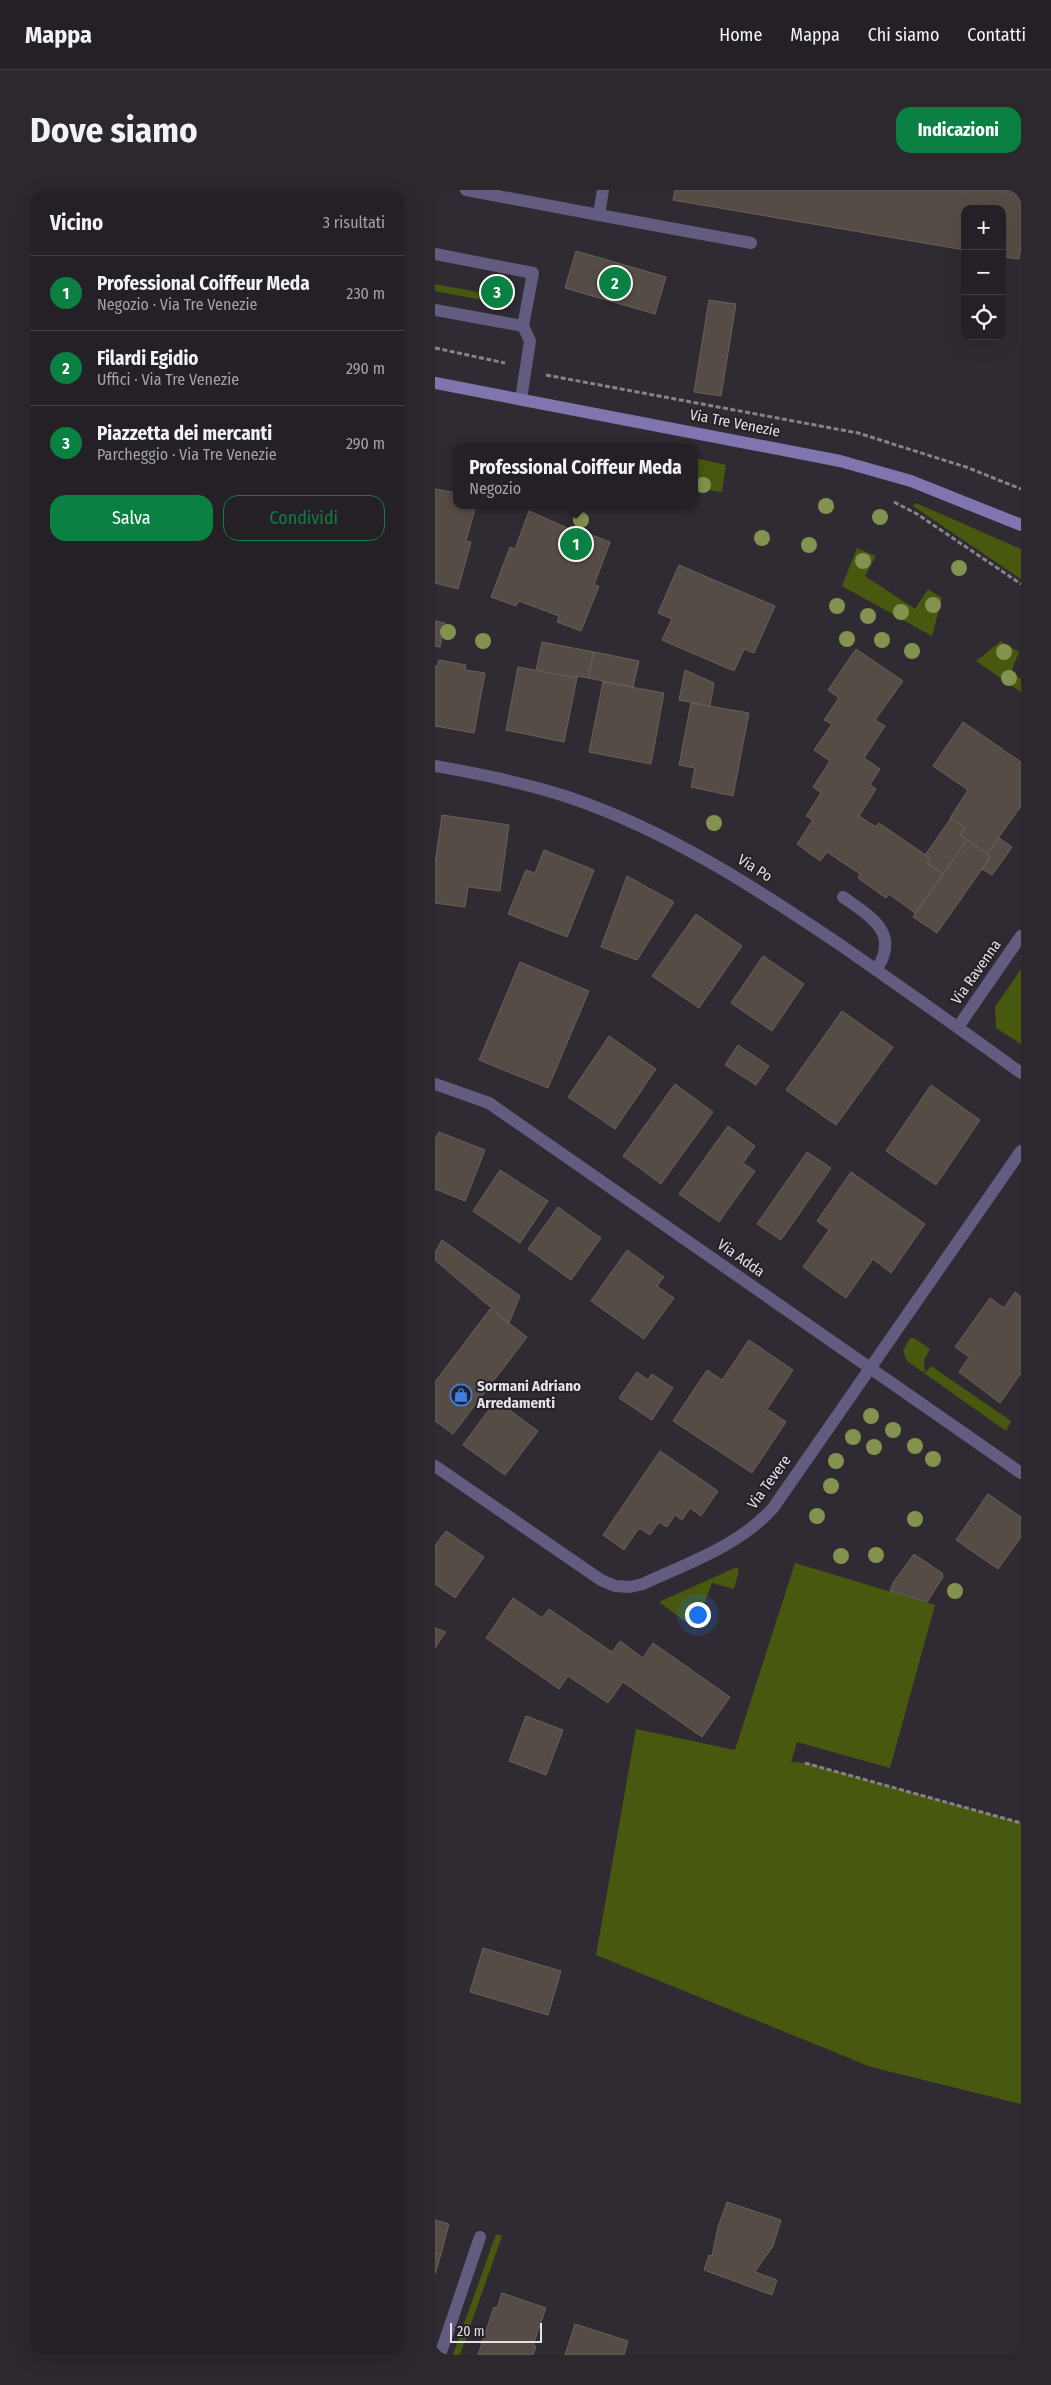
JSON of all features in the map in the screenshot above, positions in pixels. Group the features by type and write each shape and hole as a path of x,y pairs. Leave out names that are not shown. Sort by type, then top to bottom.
{"street":[{"path":"466,190 751,243"},
{"path":"599,215 603,190"},
{"path":"435,254 533,273 523,326 531,341 521,399"},
{"path":"435,310 523,326"},
{"name":"Via Tre Venezie","path":"435,383 840,461 911,480 1021,525"},
{"name":"Via Po","path":"435,766 499,778 549,791 607,812 682,846 755,887 877,970 1021,1073"},
{"path":"843,897 874,919 881,927 885,937 885,954 877,970"},
{"name":"Via Ravenna","path":"958,1027 1021,936"},
{"name":"Via Adda","path":"435,1084 489,1103 1021,1473"},
{"name":"Via Tevere","path":"435,1466 587,1571 615,1586 630,1587 643,1584 741,1537 759,1524 773,1508 1021,1151"},
{"path":"440,2355 480,2237"}],"path":[{"path":"435,348 504,362 512,369 858,433 966,467 1021,489"},
{"path":"890,500 917,514 1021,584"},
{"path":"805,1763 1021,1822"}],"green space":[{"path":"435,284 510,298 508,305 435,291"},
{"path":"698,459 726,465 722,492 698,488"},
{"path":"916,503 1021,549 1021,579 913,506"},
{"path":"857,548 876,556 865,576 915,609 928,589 942,598 932,636 842,586"},
{"path":"1001,641 1019,652 1011,672 1021,679 1021,692 976,661"},
{"path":"1021,969 1021,1044 996,1028 995,1007"},
{"path":"910,1338 914,1338 930,1349 924,1360 925,1373 931,1366 1011,1421 1006,1431 907,1361 903,1351"},
{"path":"795,1563 935,1605 890,1768 797,1742 791,1762 805,1763 1021,1823 1021,2104 871,2067 596,1955 636,1729 735,1750"},
{"path":"737,1567 739,1570 734,1589 712,1583 695,1629 659,1602"},
{"path":"496,2234 502,2236 460,2355 453,2355"}],"building":[{"path":"675,190 1021,190 1021,246 1019,259 1006,257 1006,205 961,205 961,249 673,200"},
{"path":"576,251 666,277 655,314 565,288"},
{"path":"709,300 736,304 721,396 694,392"},
{"path":"435,489 453,492 453,509 475,509 466,541 471,542 458,589 435,583"},
{"path":"529,511 583,535 584,532 610,542 594,585 599,586 581,631 557,622 559,616 519,601 516,606 491,597 510,547 515,549"},
{"path":"679,565 775,606 754,653 744,649 734,671 662,640 672,619 658,613"},
{"path":"435,621 445,623 440,647 435,646"},
{"path":"542,642 594,652 588,678 536,671"},
{"path":"856,649 903,681 875,720 885,726 864,758 880,769 870,785 876,789 859,816 876,827 879,823 930,858 927,863 943,874 915,913 889,894 886,898 858,878 860,874 827,852 820,861 797,844 813,820 806,816 821,793 813,787 830,761 814,750 832,724 824,720 839,698 828,690"},
{"path":"594,652 639,661 633,687 588,678"},
{"path":"439,660 466,665 465,670 485,673 474,733 435,726 435,666 437,667"},
{"path":"518,667 577,678 564,742 506,730"},
{"path":"685,670 714,683 710,706 679,700"},
{"path":"603,682 664,693 651,764 589,752"},
{"path":"691,703 749,713 733,796 691,787 695,768 679,765"},
{"path":"963,722 1021,762 1021,806 987,854 960,835 965,828 950,818 968,790 933,766"},
{"path":"442,815 509,825 500,891 468,887 465,907 435,903 435,864"},
{"path":"951,818 965,828 960,835 967,840 943,874 927,863 930,858 925,855"},
{"path":"999,838 1012,847 992,875 982,869 989,859 987,854"},
{"path":"967,840 987,854 989,859 937,933 913,917"},
{"path":"544,850 594,870 567,937 508,914 526,870 535,873"},
{"path":"627,876 674,902 637,960 601,947"},
{"path":"696,914 742,946 699,1008 652,976"},
{"path":"763,956 804,984 772,1031 731,1003"},
{"path":"520,962 589,991 548,1088 479,1060"},
{"path":"842,1011 893,1047 836,1125 786,1090"},
{"path":"609,1036 656,1069 615,1129 568,1097"},
{"path":"738,1045 769,1066 756,1085 725,1065"},
{"path":"675,1084 713,1112 661,1184 623,1156"},
{"path":"931,1085 980,1120 936,1185 886,1151"},
{"path":"728,1126 755,1146 743,1163 755,1171 719,1222 679,1194"},
{"path":"439,1132 485,1150 465,1201 435,1189 435,1140"},
{"path":"807,1152 831,1168 781,1240 757,1224"},
{"path":"500,1170 548,1201 520,1243 473,1211"},
{"path":"851,1172 925,1224 891,1273 873,1259 846,1298 803,1267 829,1230 817,1221"},
{"path":"558,1207 601,1238 571,1280 528,1249"},
{"path":"442,1240 520,1296 509,1323 435,1260 435,1253"},
{"path":"627,1250 664,1277 657,1286 674,1298 644,1339 591,1301"},
{"path":"1015,1292 1021,1297 1021,1373 1000,1403 959,1372 969,1357 955,1347 990,1298 1004,1308"},
{"path":"490,1309 527,1337 453,1434 435,1421 435,1382"},
{"path":"749,1340 793,1370 767,1409 786,1422 752,1473 673,1421 707,1370 722,1380"},
{"path":"637,1372 648,1380 652,1374 673,1388 652,1420 619,1398"},
{"path":"496,1400 538,1431 505,1475 463,1445"},
{"path":"660,1451 718,1491 701,1516 690,1508 682,1520 675,1515 667,1527 659,1522 650,1535 639,1528 624,1550 603,1535"},
{"path":"988,1494 1021,1517 1021,1537 998,1569 956,1540"},
{"path":"446,1531 484,1557 455,1598 435,1584 435,1546"},
{"path":"914,1554 942,1573 943,1577 927,1602 890,1591 893,1583"},
{"path":"513,1598 542,1618 549,1609 612,1652 620,1641 643,1658 653,1643 730,1697 702,1737 623,1682 608,1703 568,1676 559,1689 486,1638"},
{"path":"435,1628 446,1632 435,1648"},
{"path":"526,1716 563,1730 546,1775 509,1761"},
{"path":"483,1948 561,1971 548,2015 470,1992"},
{"path":"727,2202 781,2220 773,2246 755,2272 777,2280 772,2295 704,2270 709,2255 712,2256 718,2227"},
{"path":"435,2220 449,2224 441,2254 435,2253"},
{"path":"435,2253 441,2254 435,2274"},
{"path":"502,2293 546,2308 533,2345 536,2346 533,2355 478,2355 494,2307 497,2308"},
{"path":"575,2324 628,2341 624,2355 565,2355"}],"place":[{"name":"Filardi Egidio","path":"615,283"},
{"name":"Piazzetta dei mercanti","path":"497,292"},
{"name":"Professional Coiffeur Meda","path":"576,544"},
{"name":"Sormani Adriano Arredamenti","path":"461,1395"}]}
